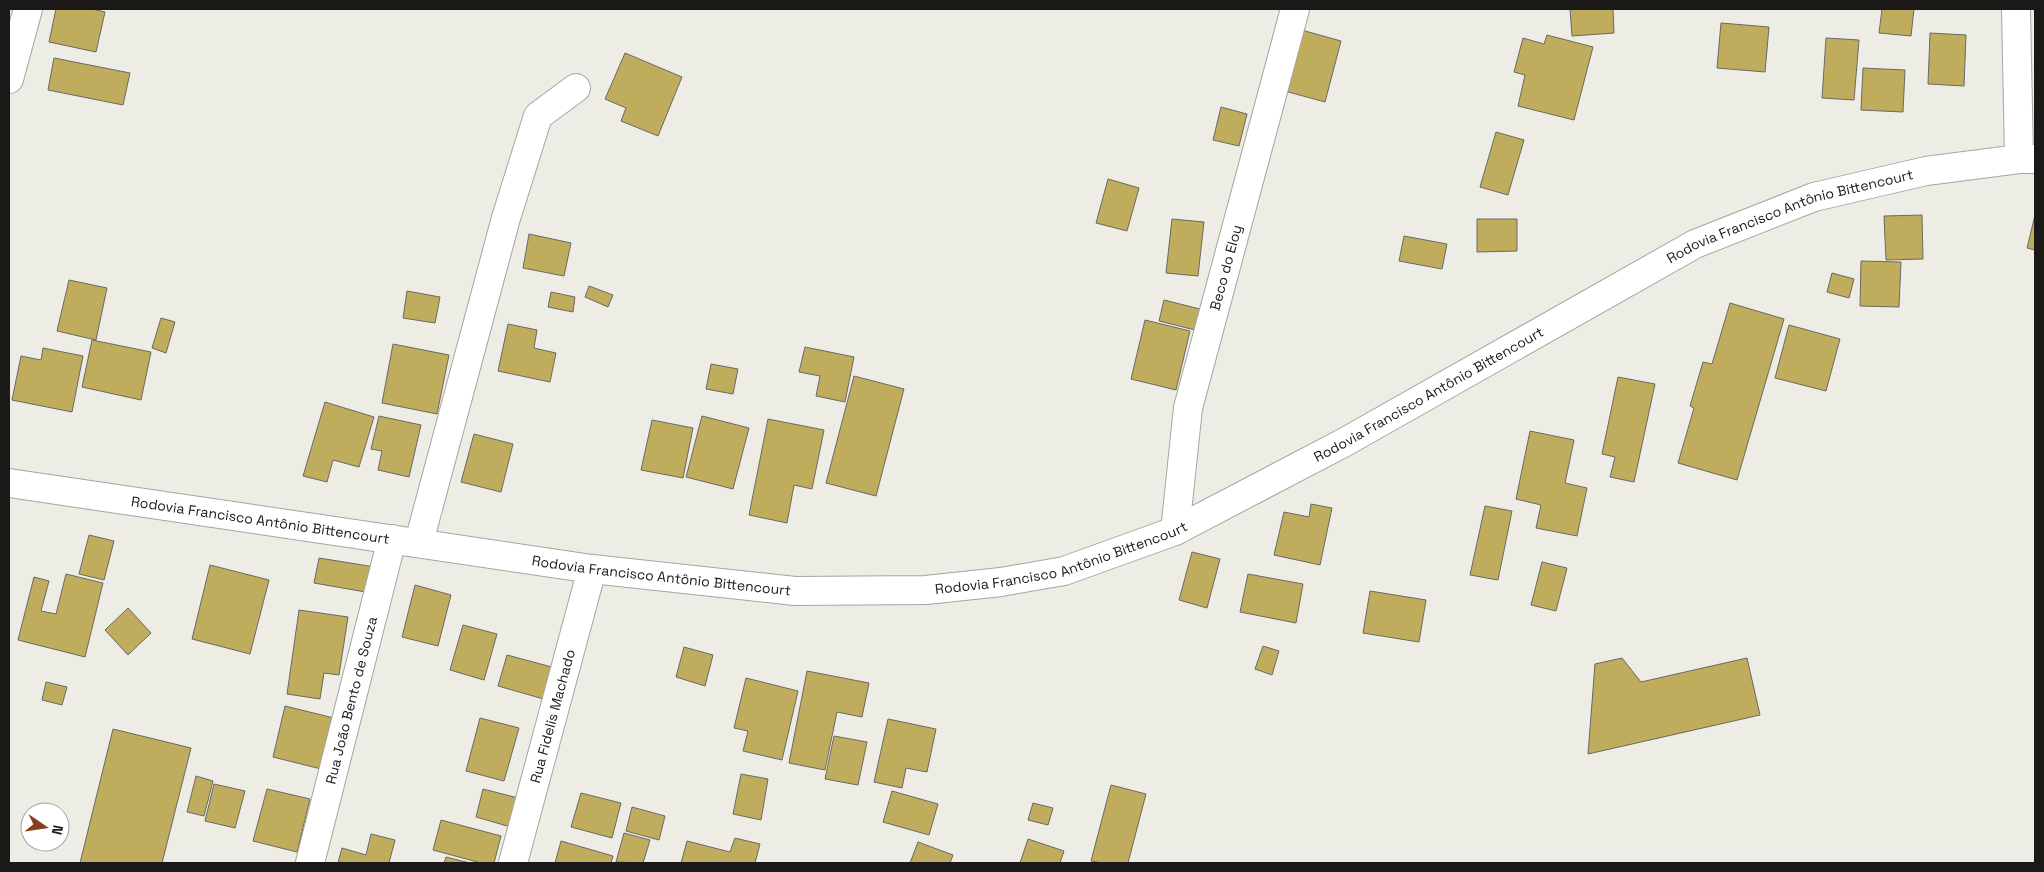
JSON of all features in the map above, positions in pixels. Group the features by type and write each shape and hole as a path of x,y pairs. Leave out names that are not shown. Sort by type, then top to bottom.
{"street":[{"path":"9,79 28,9"},
{"name":"Beco do Eloy","path":"1175,530 1188,408 1295,9"},
{"path":"2016,9 2027,159"},
{"path":"419,542 506,218 538,116 576,88"},
{"name":"Rodovia Francisco Antônio Bittencourt","path":"9,483 592,569 795,590 926,590 1001,582 1064,571 1175,530 1345,442 1695,244 1814,197 1926,171 2027,159"},
{"name":"Rua João Bento de Souza","path":"310,863 392,538"},
{"name":"Rua Fidelis Machado","path":"513,863 592,569"}],"building":[{"path":"56,9 92,9 105,12 96,52 49,42"},
{"path":"1570,9 1613,9 1614,33 1572,36"},
{"path":"1882,9 1914,9 1911,36 1879,33"},
{"path":"1721,23 1769,27 1765,72 1717,68"},
{"path":"1298,29 1341,41 1325,102 1281,90"},
{"path":"1930,33 1966,35 1964,86 1928,84"},
{"path":"1547,35 1593,47 1574,120 1518,106 1525,75 1514,72 1523,38 1544,44"},
{"path":"1826,38 1859,40 1854,100 1822,98"},
{"path":"625,53 682,77 658,136 621,121 626,108 605,99"},
{"path":"54,58 130,73 123,105 48,90"},
{"path":"1863,68 1905,70 1903,112 1861,110"},
{"path":"1221,107 1247,114 1239,146 1213,140"},
{"path":"1496,132 1524,140 1508,195 1480,187"},
{"path":"1108,179 1139,188 1127,231 1096,223"},
{"path":"1922,215 1923,259 1886,260 1884,216"},
{"path":"2035,215 2035,250 2027,248"},
{"path":"1172,219 1204,222 1198,276 1166,273"},
{"path":"1477,219 1517,219 1517,251 1477,252"},
{"path":"529,234 571,243 564,276 523,268"},
{"path":"1404,236 1447,244 1442,269 1399,261"},
{"path":"1861,261 1901,262 1899,307 1860,306"},
{"path":"1832,273 1854,279 1849,298 1827,292"},
{"path":"69,280 107,288 96,340 57,331"},
{"path":"589,286 613,295 608,307 585,297"},
{"path":"407,291 440,297 435,323 403,318"},
{"path":"551,292 575,297 573,312 548,307"},
{"path":"1164,300 1200,309 1195,330 1159,321"},
{"path":"1730,303 1784,319 1737,480 1678,463 1694,408 1690,406 1703,362 1712,364"},
{"path":"161,318 175,322 166,353 152,348"},
{"path":"1145,320 1190,331 1176,390 1131,379"},
{"path":"508,324 537,330 534,348 556,353 550,382 498,371"},
{"path":"1789,325 1840,339 1826,391 1775,378"},
{"path":"92,340 151,352 141,400 82,387"},
{"path":"393,344 449,355 437,414 382,403"},
{"path":"805,347 854,357 845,402 816,396 820,376 799,372"},
{"path":"43,348 83,356 72,412 12,400 21,356 41,360"},
{"path":"711,364 738,369 733,394 706,389"},
{"path":"854,376 904,389 876,496 826,483"},
{"path":"1618,377 1655,384 1634,482 1610,477 1615,457 1602,454"},
{"path":"325,402 374,417 359,467 333,460 327,482 303,476"},
{"path":"379,416 421,425 409,477 378,470 382,451 371,449"},
{"path":"702,416 749,428 733,489 686,477"},
{"path":"768,419 824,430 812,489 794,485 787,523 749,515"},
{"path":"652,420 693,428 683,478 641,470"},
{"path":"1530,431 1574,440 1565,483 1587,488 1577,536 1536,528 1541,505 1516,499"},
{"path":"474,434 513,444 501,492 461,482"},
{"path":"1311,504 1332,508 1320,565 1274,555 1284,512 1309,517"},
{"path":"1485,506 1512,511 1498,580 1470,575"},
{"path":"89,535 114,541 104,580 79,574"},
{"path":"1192,552 1220,559 1207,608 1179,600"},
{"path":"319,558 375,567 371,593 314,583"},
{"path":"1542,562 1567,568 1556,611 1531,605"},
{"path":"210,565 269,580 250,654 192,639"},
{"path":"66,574 103,583 85,657 18,640 34,577 49,581 41,611 56,614"},
{"path":"1248,574 1303,584 1296,623 1240,612"},
{"path":"415,585 451,595 438,646 402,637"},
{"path":"1370,591 1426,600 1419,642 1363,633"},
{"path":"128,608 151,633 128,655 105,630"},
{"path":"299,610 348,617 339,675 324,673 320,699 287,694"},
{"path":"463,625 497,634 484,680 450,670"},
{"path":"1263,646 1279,651 1272,675 1255,669"},
{"path":"684,647 713,655 705,686 676,677"},
{"path":"507,655 563,670 554,702 498,686"},
{"path":"1622,658 1641,682 1747,658 1760,715 1588,754 1595,664"},
{"path":"807,671 869,683 862,717 837,712 825,770 789,763"},
{"path":"746,678 798,691 782,760 743,751 748,731 734,728"},
{"path":"46,682 67,687 62,705 42,700"},
{"path":"285,706 338,719 325,770 273,757"},
{"path":"480,718 519,728 504,781 466,771"},
{"path":"888,719 936,729 927,772 906,768 902,788 874,782"},
{"path":"113,729 191,748 162,863 80,863"},
{"path":"834,736 867,742 858,785 825,779"},
{"path":"741,774 768,779 761,820 733,814"},
{"path":"196,776 213,781 204,816 187,812"},
{"path":"214,784 245,791 235,828 205,821"},
{"path":"1111,785 1146,794 1128,863 1091,861"},
{"path":"267,789 310,799 297,852 253,841"},
{"path":"483,789 522,799 514,828 476,817"},
{"path":"892,791 938,804 929,835 883,822"},
{"path":"581,793 621,803 612,838 571,827"},
{"path":"1033,803 1053,808 1048,825 1028,820"},
{"path":"632,807 665,816 659,840 626,831"},
{"path":"441,820 501,836 494,863 481,863 433,850"},
{"path":"624,833 650,840 643,863 616,862"},
{"path":"371,834 395,840 389,863 338,863 342,848 366,855"},
{"path":"735,838 760,844 755,863 681,863 687,841 730,852"},
{"path":"1028,839 1064,851 1060,863 1020,863"},
{"path":"561,841 613,856 611,863 555,863"},
{"path":"918,842 953,855 950,863 910,863"},
{"path":"446,857 470,863 444,863"}]}
